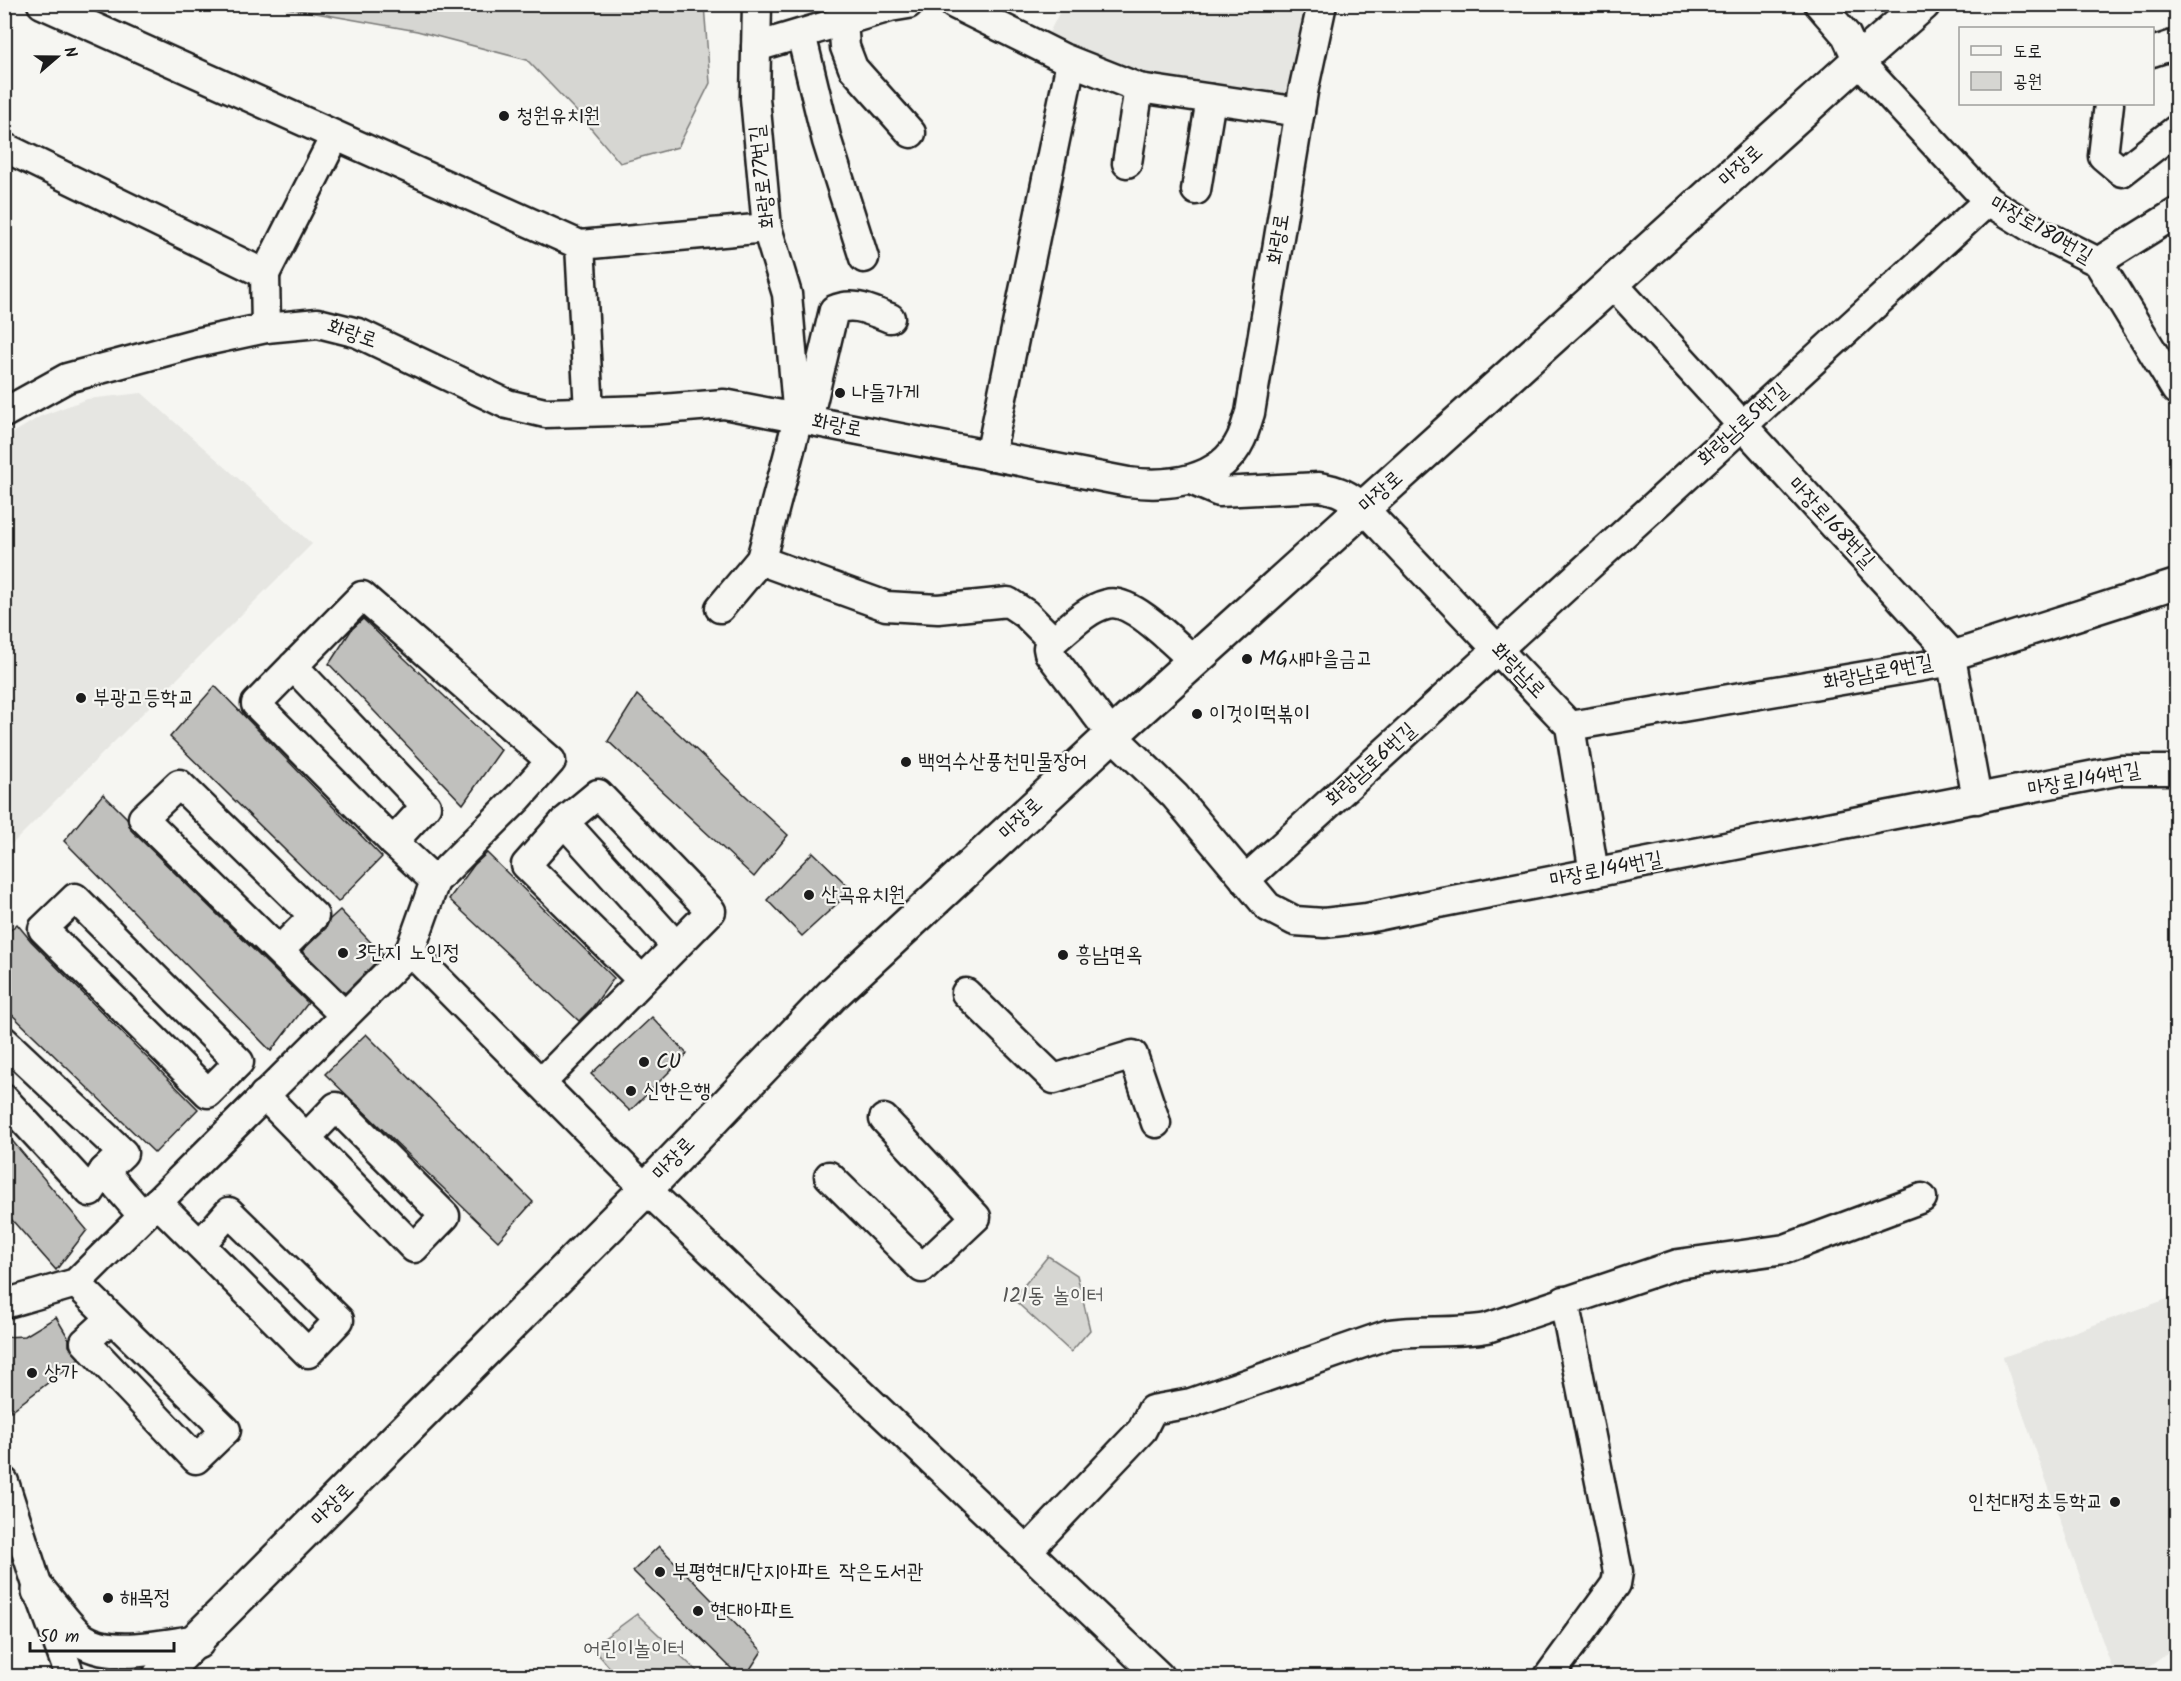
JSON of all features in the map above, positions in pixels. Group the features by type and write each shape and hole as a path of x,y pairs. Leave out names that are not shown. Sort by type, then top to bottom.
{"main road":[{"name":"마장로","path":"160,1677 646,1188 832,994 1112,735 1923,4"},
{"path":"39,1591 80,1638 103,1649 130,1651 197,1642"}],"street":[{"path":"42,4 580,246 767,228"},
{"name":"화랑로77번길","path":"757,4 755,98 767,228 787,294 798,419"},
{"path":"756,47 908,4"},
{"path":"954,4 1071,62 1139,88 1300,112"},
{"name":"화랑로","path":"4,413 67,378 196,342 266,328 318,323 358,333 507,404 545,413 650,410 724,404 1128,482 1153,485 1191,480 1226,460 1241,440 1250,413 1300,112 1322,4"},
{"name":"마장로180번길","path":"1819,4 1846,35 1858,61 1988,201 2040,233 2098,262 2176,390"},
{"path":"843,21 845,47 853,68 911,133"},
{"path":"801,34 827,141 864,258"},
{"path":"2154,51 2176,44"},
{"path":"990,456 1071,62"},
{"path":"1127,163 1139,88"},
{"path":"1196,190 1211,99"},
{"path":"2109,105 2103,156 2122,172 2176,130"},
{"path":"266,328 265,274 335,136"},
{"path":"4,147 265,274"},
{"name":"화랑남로5번길","path":"1497,650 1988,201"},
{"path":"2098,262 2176,213"},
{"path":"580,246 589,411"},
{"name":"마장로168번길","path":"1612,283 1950,652 1977,799"},
{"path":"720,608 760,559 798,419 811,407 834,310 845,305 859,306 890,318"},
{"name":"화랑남로","path":"1191,480 1219,492 1319,487 1335,489 1350,496 1570,726"},
{"path":"760,559 886,606 938,609 1008,602 1026,614 1053,641 1083,616 1109,603 1126,606 1148,620 1194,661"},
{"name":"화랑남로9번길","path":"1570,726 1936,664 1951,656 2176,584"},
{"path":"4,1304 76,1283 410,951 435,882 519,797 551,761 362,596 256,704 435,882"},
{"name":"마장로144번길","path":"1053,641 1048,648 1049,653 1112,735 1175,795 1268,907 1294,921 1324,923 1367,918 2121,770 2176,770"},
{"name":"화랑남로6번길","path":"1245,880 1497,650"},
{"path":"294,666 426,806 393,842"},
{"path":"1570,726 1594,873"},
{"path":"279,951 314,916 179,784 143,818 344,1015"},
{"path":"541,1083 711,910 598,794 564,822 526,865 642,980"},
{"path":"564,822 676,946"},
{"path":"75,898 239,1062 215,1086 208,1093 43,929 75,898"},
{"path":"410,951 646,1188 1159,1677"},
{"path":"966,993 1054,1079 1132,1055 1156,1123"},
{"path":"4,1041 123,1153 104,1171 90,1192 4,1099"},
{"path":"215,1086 254,1105 306,1138 414,1248 445,1216 336,1107 306,1138"},
{"path":"829,1176 922,1268 976,1217 884,1119"},
{"path":"104,1171 150,1209 200,1245 308,1353 339,1320 229,1212 200,1245"},
{"path":"1027,1551 1142,1430 1152,1410 1191,1403 1389,1334 1410,1330 1467,1332 1487,1328 1678,1264 1785,1249 1922,1198"},
{"path":"76,1283 226,1430 196,1459 85,1342 111,1318"},
{"path":"1549,1677 1616,1584 1618,1572 1564,1301"},
{"path":"4,1482 63,1663 70,1677"}],"shaded area":[{"path":"1063,5 1304,5 1288,96 1137,72 1049,33"},
{"name":"부광고등학교","path":"142,393 312,544 5,851 5,438 41,416 87,399"},
{"name":"인천대정초등학교","path":"2176,1296 2176,1647 2141,1673 2112,1668 2003,1357"}],"green space":[{"path":"271,5 704,5 710,83 678,147 620,163 577,112 527,60 417,31"},
{"name":"121동 놀이터","path":"1048,1256 1077,1275 1090,1330 1071,1352 1013,1299"},
{"name":"어린이놀이터","path":"637,1614 702,1676 617,1676 592,1647"}],"building":[{"path":"363,619 501,750 463,804 329,664 352,629"},
{"path":"215,686 382,857 338,902 170,737"},
{"path":"637,695 788,835 754,877 608,741"},
{"path":"103,794 127,818 131,830 308,1003 271,1051 64,841"},
{"name":"산곡유치원","path":"813,852 852,890 802,936 767,900"},
{"path":"487,853 614,978 592,1008 579,1021 449,899 474,865"},
{"name":"3단지 노인정","path":"340,910 383,955 345,993 302,951 326,928 330,919"},
{"path":"17,924 31,941 198,1109 155,1153 4,1007 4,936"},
{"path":"652,1017 687,1054 630,1111 591,1074"},
{"path":"366,1034 533,1202 498,1241 325,1074"},
{"path":"4,1131 87,1230 56,1270 4,1211"},
{"name":"상가","path":"56,1317 69,1339 69,1346 79,1359 11,1411 4,1389 4,1337 25,1336"},
{"name":"현대아파트","path":"659,1546 762,1651 745,1677 740,1677 633,1571"}],"place":[{"name":"청원유치원","path":"504,116"},
{"name":"나들가게","path":"840,393"},
{"name":"MG새마을금고","path":"1247,659"},
{"name":"부광고등학교","path":"81,698"},
{"name":"이것이떡볶이","path":"1197,714"},
{"name":"백억수산풍천민물장어","path":"906,762"},
{"name":"산곡유치원","path":"809,895"},
{"name":"3단지 노인정","path":"343,953"},
{"name":"흥남면옥","path":"1063,955"},
{"name":"CU","path":"644,1062"},
{"name":"신한은행","path":"631,1091"},
{"name":"상가","path":"32,1373"},
{"name":"인천대정초등학교","path":"2115,1502"},
{"name":"부평현대1단지아파트 작은도서관","path":"660,1572"},
{"name":"해목정","path":"108,1598"},
{"name":"현대아파트","path":"698,1611"}]}
